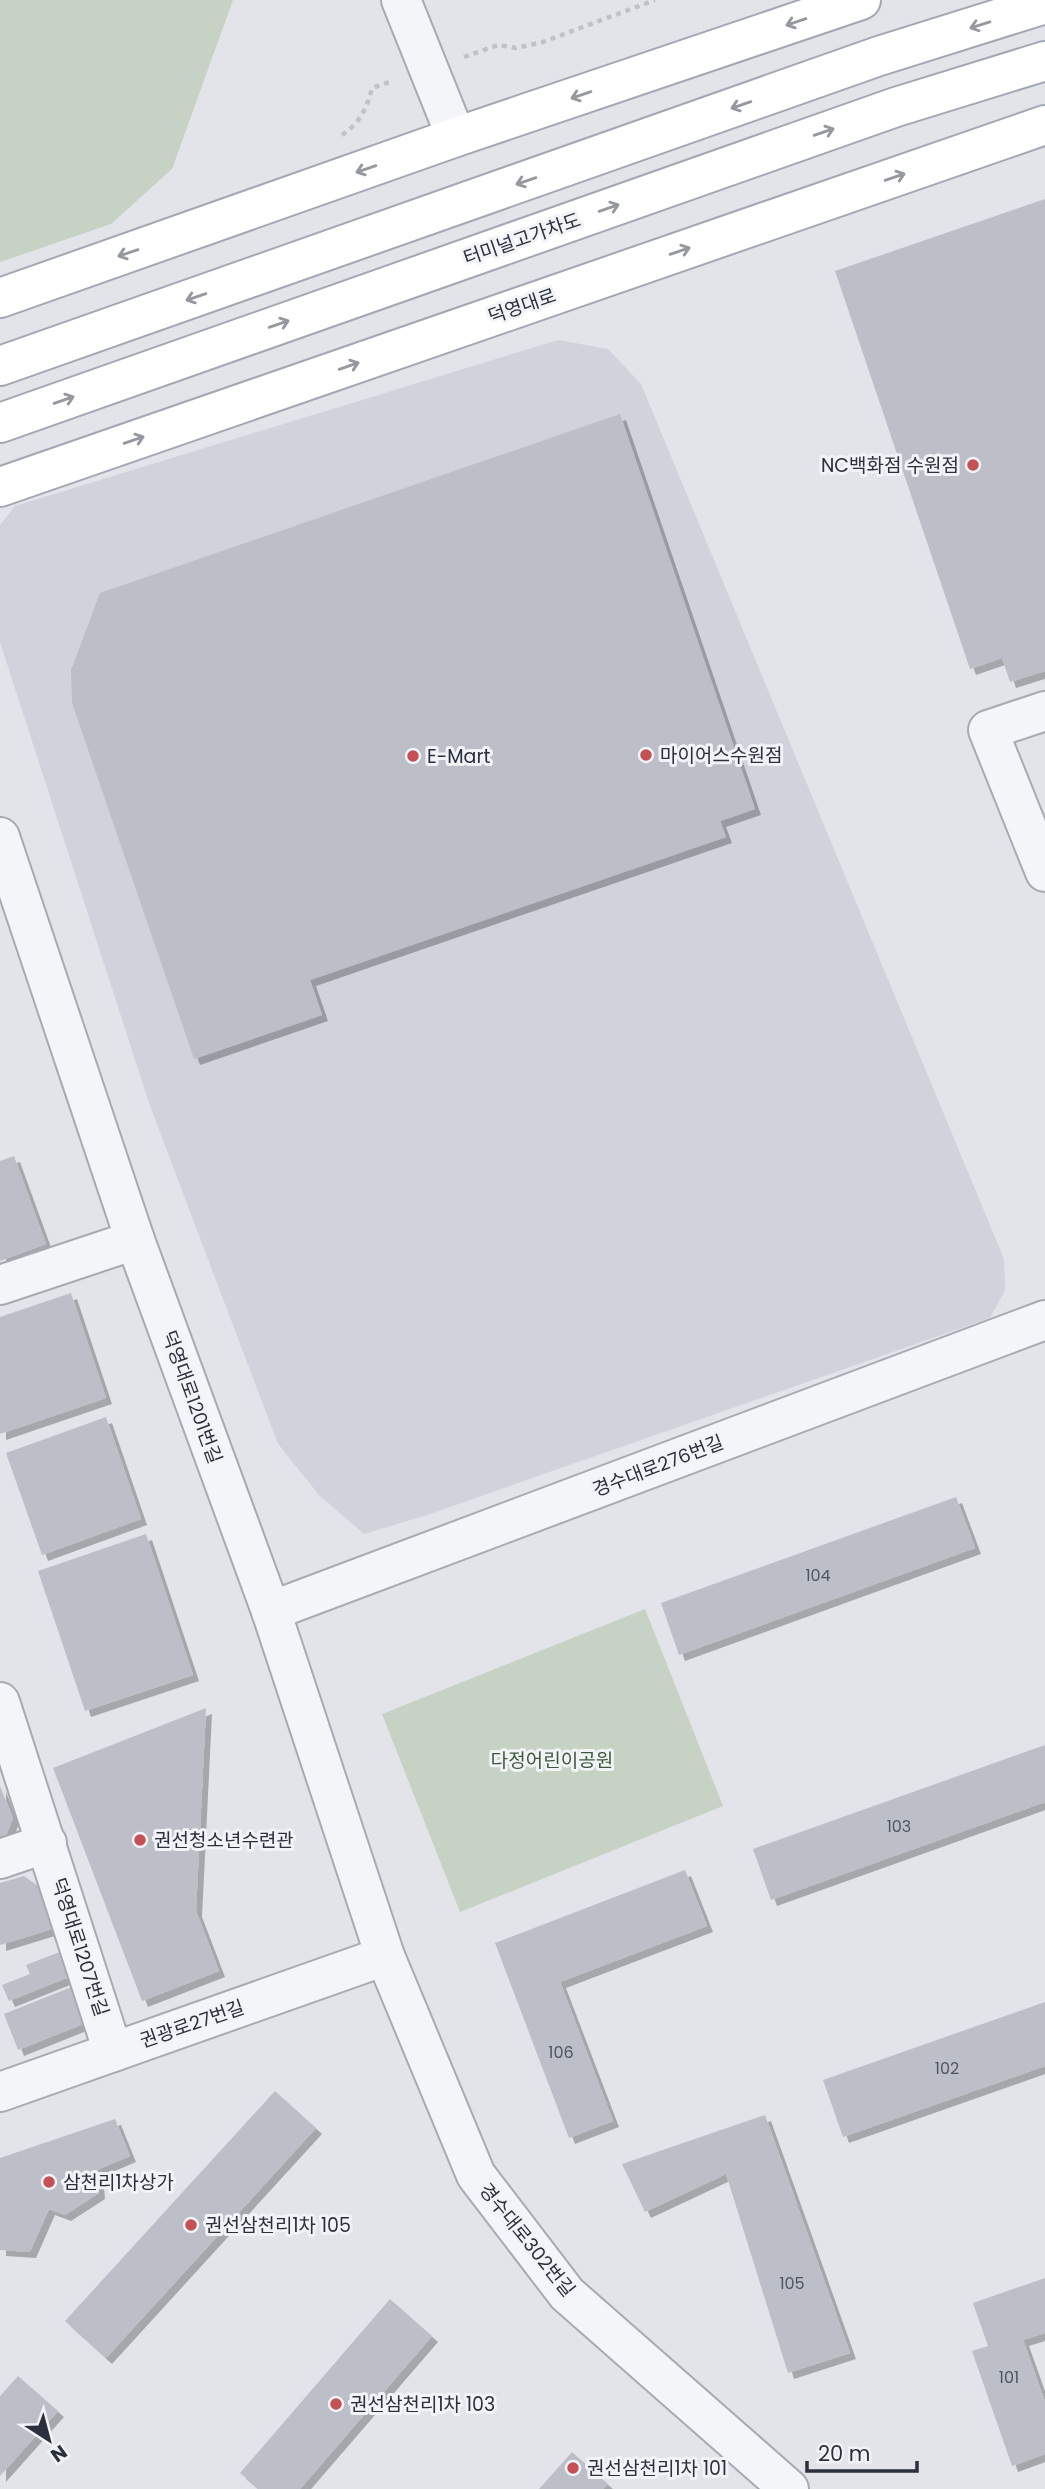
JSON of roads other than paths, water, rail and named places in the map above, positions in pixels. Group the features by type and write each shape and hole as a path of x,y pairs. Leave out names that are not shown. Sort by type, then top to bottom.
{"main road":[{"path":"0,298 456,137 861,0"},
{"path":"0,366 879,56 1045,4"},
{"name":"터미널고가차도","path":"0,423 895,107 1045,61"},
{"name":"덕영대로","path":"0,487 1045,125"}],"street":[{"path":"401,0 456,137"},
{"path":"1045,710 988,730 1045,872"},
{"name":"덕영대로1201번길","path":"0,837 135,1240 271,1611 384,1956"},
{"path":"0,1285 135,1240"},
{"name":"경수대로276번길","path":"271,1611 1045,1320"},
{"name":"덕영대로1207번길","path":"0,1702 113,2052"},
{"path":"0,1859 47,1843"},
{"name":"권광로27번길","path":"0,2092 384,1956"},
{"name":"경수대로302번길","path":"384,1956 476,2175 567,2294 789,2489"}],"place":[{"name":"NC백화점 수원점","path":"973,465"},
{"name":"마이어스수원점","path":"646,755"},
{"name":"E-Mart","path":"413,756"},
{"name":"권선청소년수련관","path":"140,1840"},
{"name":"삼천리1차상가","path":"49,2182"},
{"name":"권선삼천리1차 105","path":"191,2225"},
{"name":"권선삼천리1차 103","path":"336,2404"},
{"name":"권선삼천리1차 101","path":"573,2468"}],"park label":[{"name":"다정어린이공원","path":"552,1760"}]}
